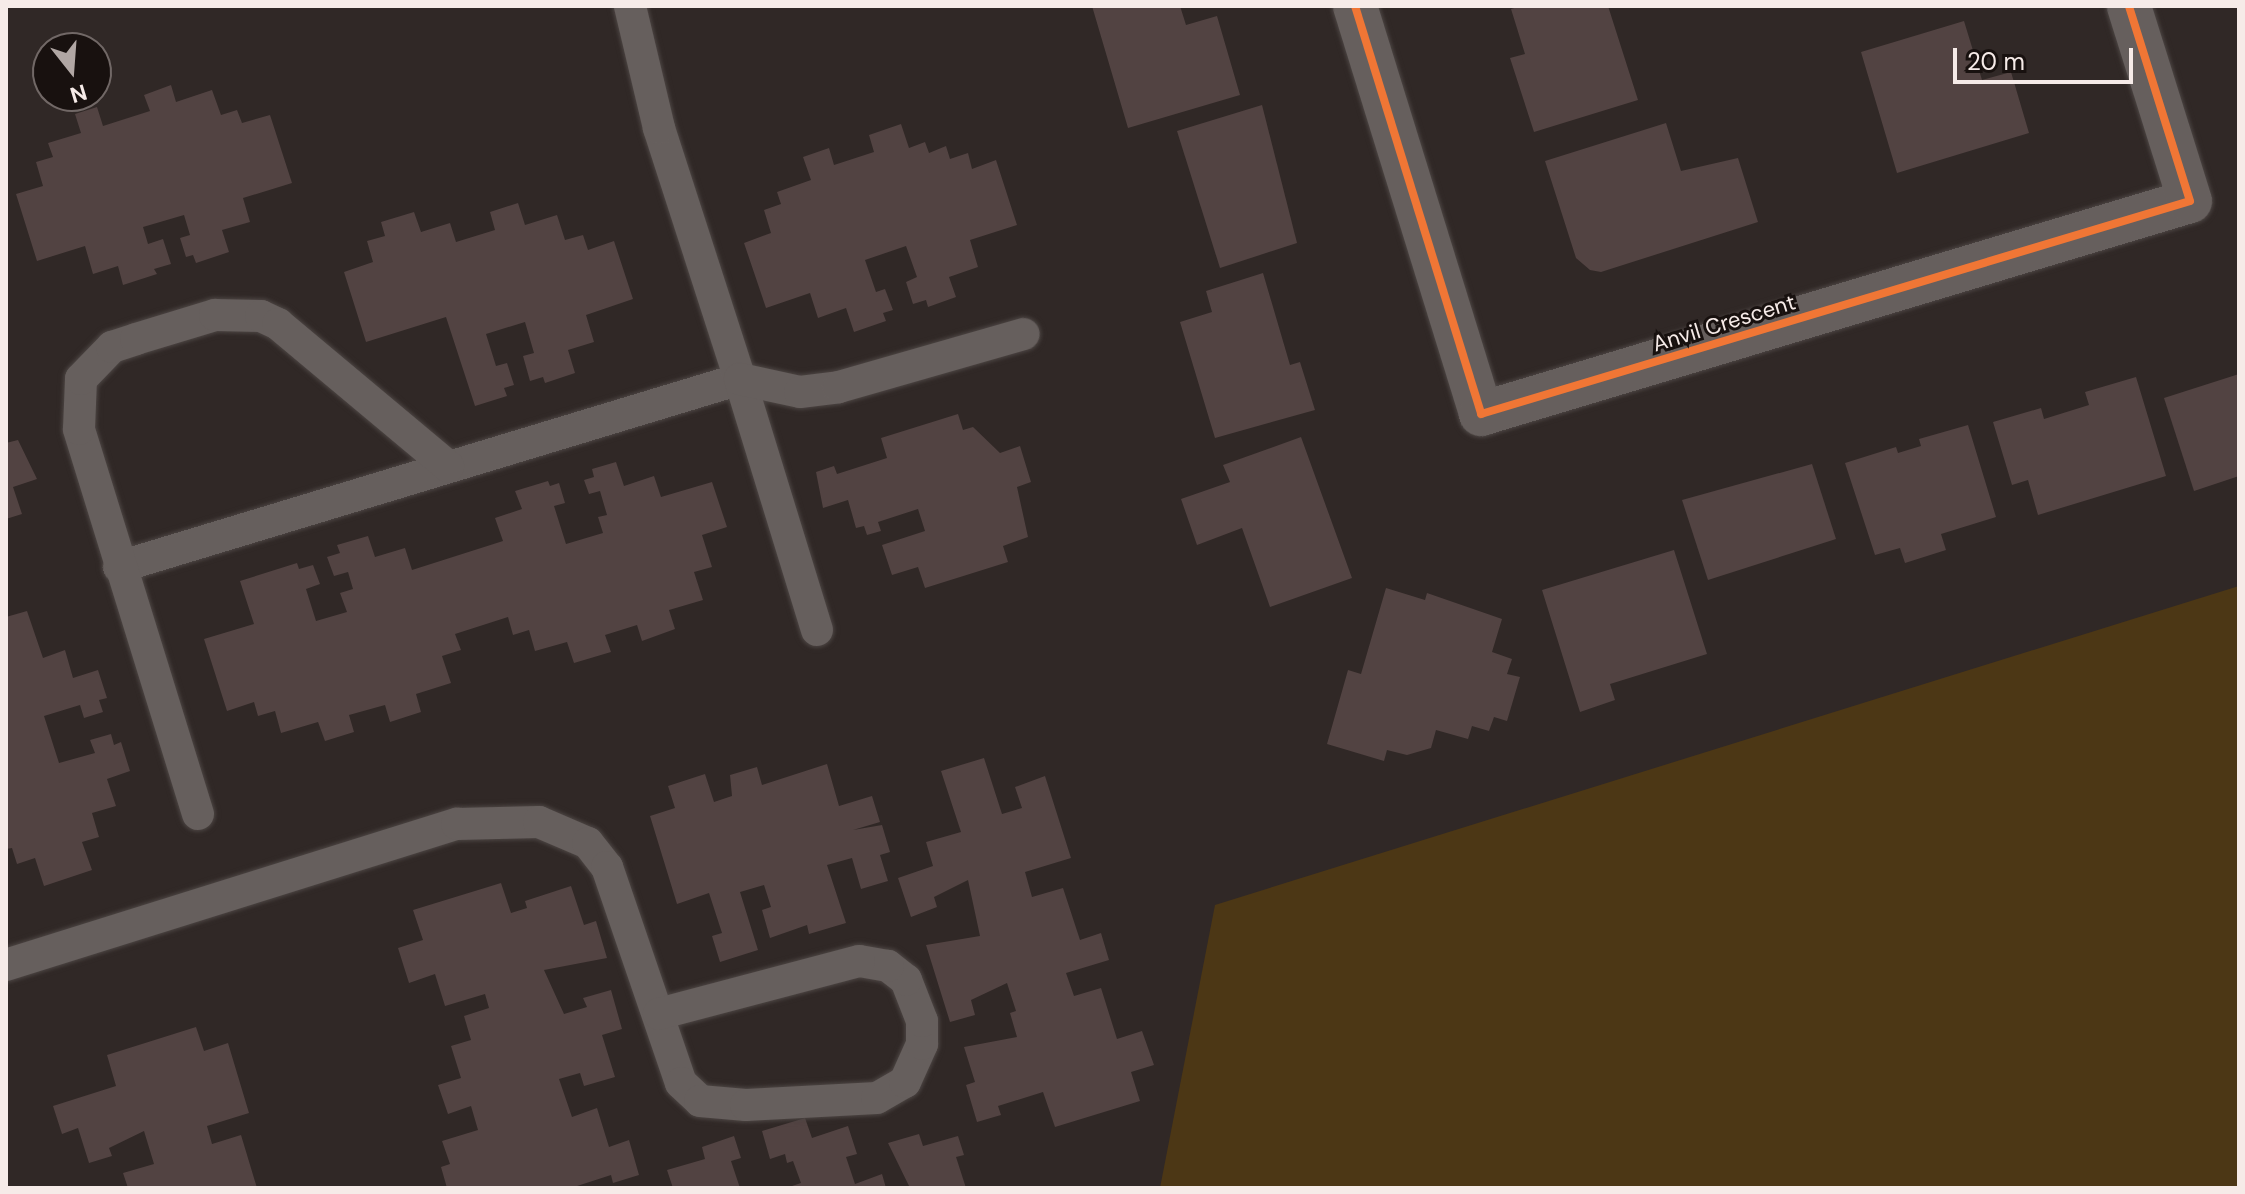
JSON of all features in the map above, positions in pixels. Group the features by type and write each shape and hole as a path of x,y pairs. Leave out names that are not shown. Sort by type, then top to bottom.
{"street":[{"name":"Anvil Crescent","path":"1355,6 1481,414 2190,201 2129,6"}],"lane":[{"path":"630,6 659,128 817,630"},
{"path":"198,814 119,567 79,429 81,379 112,347 175,327 240,313 278,324 448,466"},
{"path":"119,567 740,379 800,392 839,387 1024,334"},
{"path":"6,965 457,824 539,822 588,843 607,867 681,1083 700,1101 724,1105 852,1101 890,1094 916,1065 922,1044 922,1021 906,980 888,966 859,961 659,1014"}],"shaded area":[{"path":"2239,586 2239,1188 1160,1188 1215,905"}],"building":[{"path":"1092,6 1180,6 1186,25 1217,16 1240,95 1128,128"},
{"path":"1521,6 1608,6 1638,100 1534,132 1510,58 1525,54 1511,9"},
{"path":"1964,21 1982,80 2011,72 2029,133 1897,173 1861,52"},
{"path":"171,85 176,102 212,90 221,115 237,110 242,123 270,115 292,183 243,198 250,222 222,230 229,252 196,263 193,255 186,257 180,238 190,235 184,215 143,227 148,244 163,239 171,264 154,269 157,274 123,285 118,266 93,274 85,246 37,261 16,194 43,186 36,162 53,157 48,143 81,133 75,114 81,112 99,112 103,126 150,111 144,95"},
{"path":"1262,105 1297,243 1220,268 1177,131"},
{"path":"1666,123 1681,171 1738,158 1758,222 1601,272 1590,270 1576,258 1545,161"},
{"path":"901,124 909,148 925,142 929,153 946,146 950,159 968,153 972,169 996,160 1017,225 970,240 978,267 949,277 956,297 928,307 926,300 913,304 906,282 917,277 906,246 865,260 876,292 885,289 893,310 883,313 886,321 854,332 846,308 818,318 810,293 766,308 744,243 771,233 764,210 781,204 777,192 811,180 803,157 829,148 834,165 874,152 869,135"},
{"path":"518,203 525,225 557,215 565,240 583,235 588,250 614,241 633,299 586,315 594,342 568,350 575,373 545,383 543,377 530,381 523,356 534,353 525,322 486,334 496,366 507,363 514,385 504,388 507,396 475,406 446,317 366,342 344,272 373,262 367,241 385,236 381,222 414,212 421,232 450,223 456,242 495,230 490,212"},
{"path":"1263,273 1290,365 1300,362 1315,410 1215,438 1180,322 1212,312 1206,291"},
{"path":"2239,374 2239,476 2194,491 2164,398"},
{"path":"2136,377 2166,476 2038,515 2028,480 2012,485 1993,422 2041,408 2044,419 2089,405 2085,392"},
{"path":"958,414 963,430 973,427 1000,453 1020,446 1031,482 1017,487 1028,537 1003,546 1008,562 925,588 918,567 892,575 882,545 925,531 918,509 878,522 881,531 867,535 864,526 856,528 848,500 823,508 816,472 834,466 837,474 887,458 881,438"},
{"path":"1968,425 1996,517 1941,534 1946,550 1905,563 1900,548 1875,555 1845,463 1896,447 1898,453 1921,446 1919,439"},
{"path":"1301,437 1352,578 1270,607 1242,528 1197,545 1181,499 1230,482 1223,465"},
{"path":"18,440 37,479 13,487 22,514 6,519 6,443"},
{"path":"616,462 624,486 654,476 661,497 712,482 727,527 702,535 712,567 694,572 703,600 669,610 675,629 642,641 637,625 605,635 611,652 574,663 567,642 535,651 529,630 513,635 508,617 455,634 461,650 442,656 451,683 416,694 421,712 390,722 385,705 349,715 354,732 325,741 318,722 281,733 275,711 258,716 254,702 227,711 204,639 254,624 240,581 297,563 299,569 313,565 320,584 306,589 316,621 347,612 340,593 353,589 348,572 334,576 327,557 340,553 337,545 368,536 375,557 405,548 412,570 503,541 495,518 522,509 515,491 548,481 550,486 559,483 565,503 554,506 566,544 603,533 598,517 607,515 600,491 589,494 584,480 594,477 592,469"},
{"path":"1812,464 1836,539 1708,580 1682,500"},
{"path":"1674,550 1707,654 1610,684 1615,700 1580,712 1542,590"},
{"path":"1386,588 1425,600 1427,593 1502,619 1492,652 1512,659 1507,674 1520,677 1507,721 1494,717 1489,731 1472,726 1468,739 1436,730 1431,748 1407,755 1387,750 1384,761 1327,744 1348,670 1361,674"},
{"path":"27,611 43,658 65,650 73,678 98,670 107,698 99,700 103,712 84,718 80,705 44,716 59,763 95,753 90,740 111,734 114,745 121,742 130,771 107,779 116,806 92,813 99,837 82,842 92,870 44,886 35,858 17,864 12,848 6,849 6,617"},
{"path":"984,758 1002,814 1022,808 1015,787 1045,776 1071,858 1025,872 1032,897 1063,888 1080,940 1101,933 1109,960 1066,973 1074,996 1101,988 1117,1039 1142,1031 1154,1065 1131,1072 1140,1101 1055,1127 1043,1092 998,1106 1001,1115 977,1122 966,1085 975,1082 964,1047 1017,1037 1010,1013 1016,1011 1007,983 971,1000 975,1015 950,1022 926,945 980,936 968,880 934,897 937,907 911,917 898,878 933,866 926,842 961,832 941,771"},
{"path":"827,764 839,806 872,796 880,822 853,830 882,825 890,852 880,855 888,881 861,889 852,858 827,865 846,923 809,934 807,925 770,938 762,910 771,907 764,885 740,892 758,950 720,962 712,936 722,933 709,893 677,904 650,816 675,808 668,786 705,774 714,802 732,796 730,775 757,767 762,785"},
{"path":"501,883 511,913 527,908 525,901 571,886 584,925 596,921 607,958 544,970 564,1014 587,1007 583,998 611,990 622,1029 602,1035 615,1077 584,1086 580,1073 559,1079 572,1117 597,1108 609,1147 629,1140 639,1175 613,1183 611,1175 571,1188 447,1188 441,1167 450,1164 442,1141 478,1130 471,1106 448,1114 438,1085 461,1078 451,1046 471,1040 464,1016 489,1008 485,994 445,1006 435,974 409,983 398,948 423,940 413,910"},
{"path":"196,1027 204,1051 228,1043 249,1113 207,1126 212,1144 241,1135 257,1188 128,1188 123,1173 154,1164 144,1131 109,1148 112,1156 89,1163 78,1128 62,1134 53,1106 116,1086 107,1055"},
{"path":"805,1118 812,1138 848,1126 857,1154 846,1157 855,1184 882,1174 886,1188 786,1188 801,1183 793,1161 787,1163 785,1154 770,1159 762,1131"},
{"path":"919,1134 923,1146 958,1136 964,1155 956,1157 966,1188 910,1188 888,1143"},
{"path":"734,1136 741,1158 731,1161 740,1188 673,1188 667,1170 705,1159 702,1147"}],"cycle path":[{"path":"1355,6 1481,414 2190,201 2129,6"}]}
